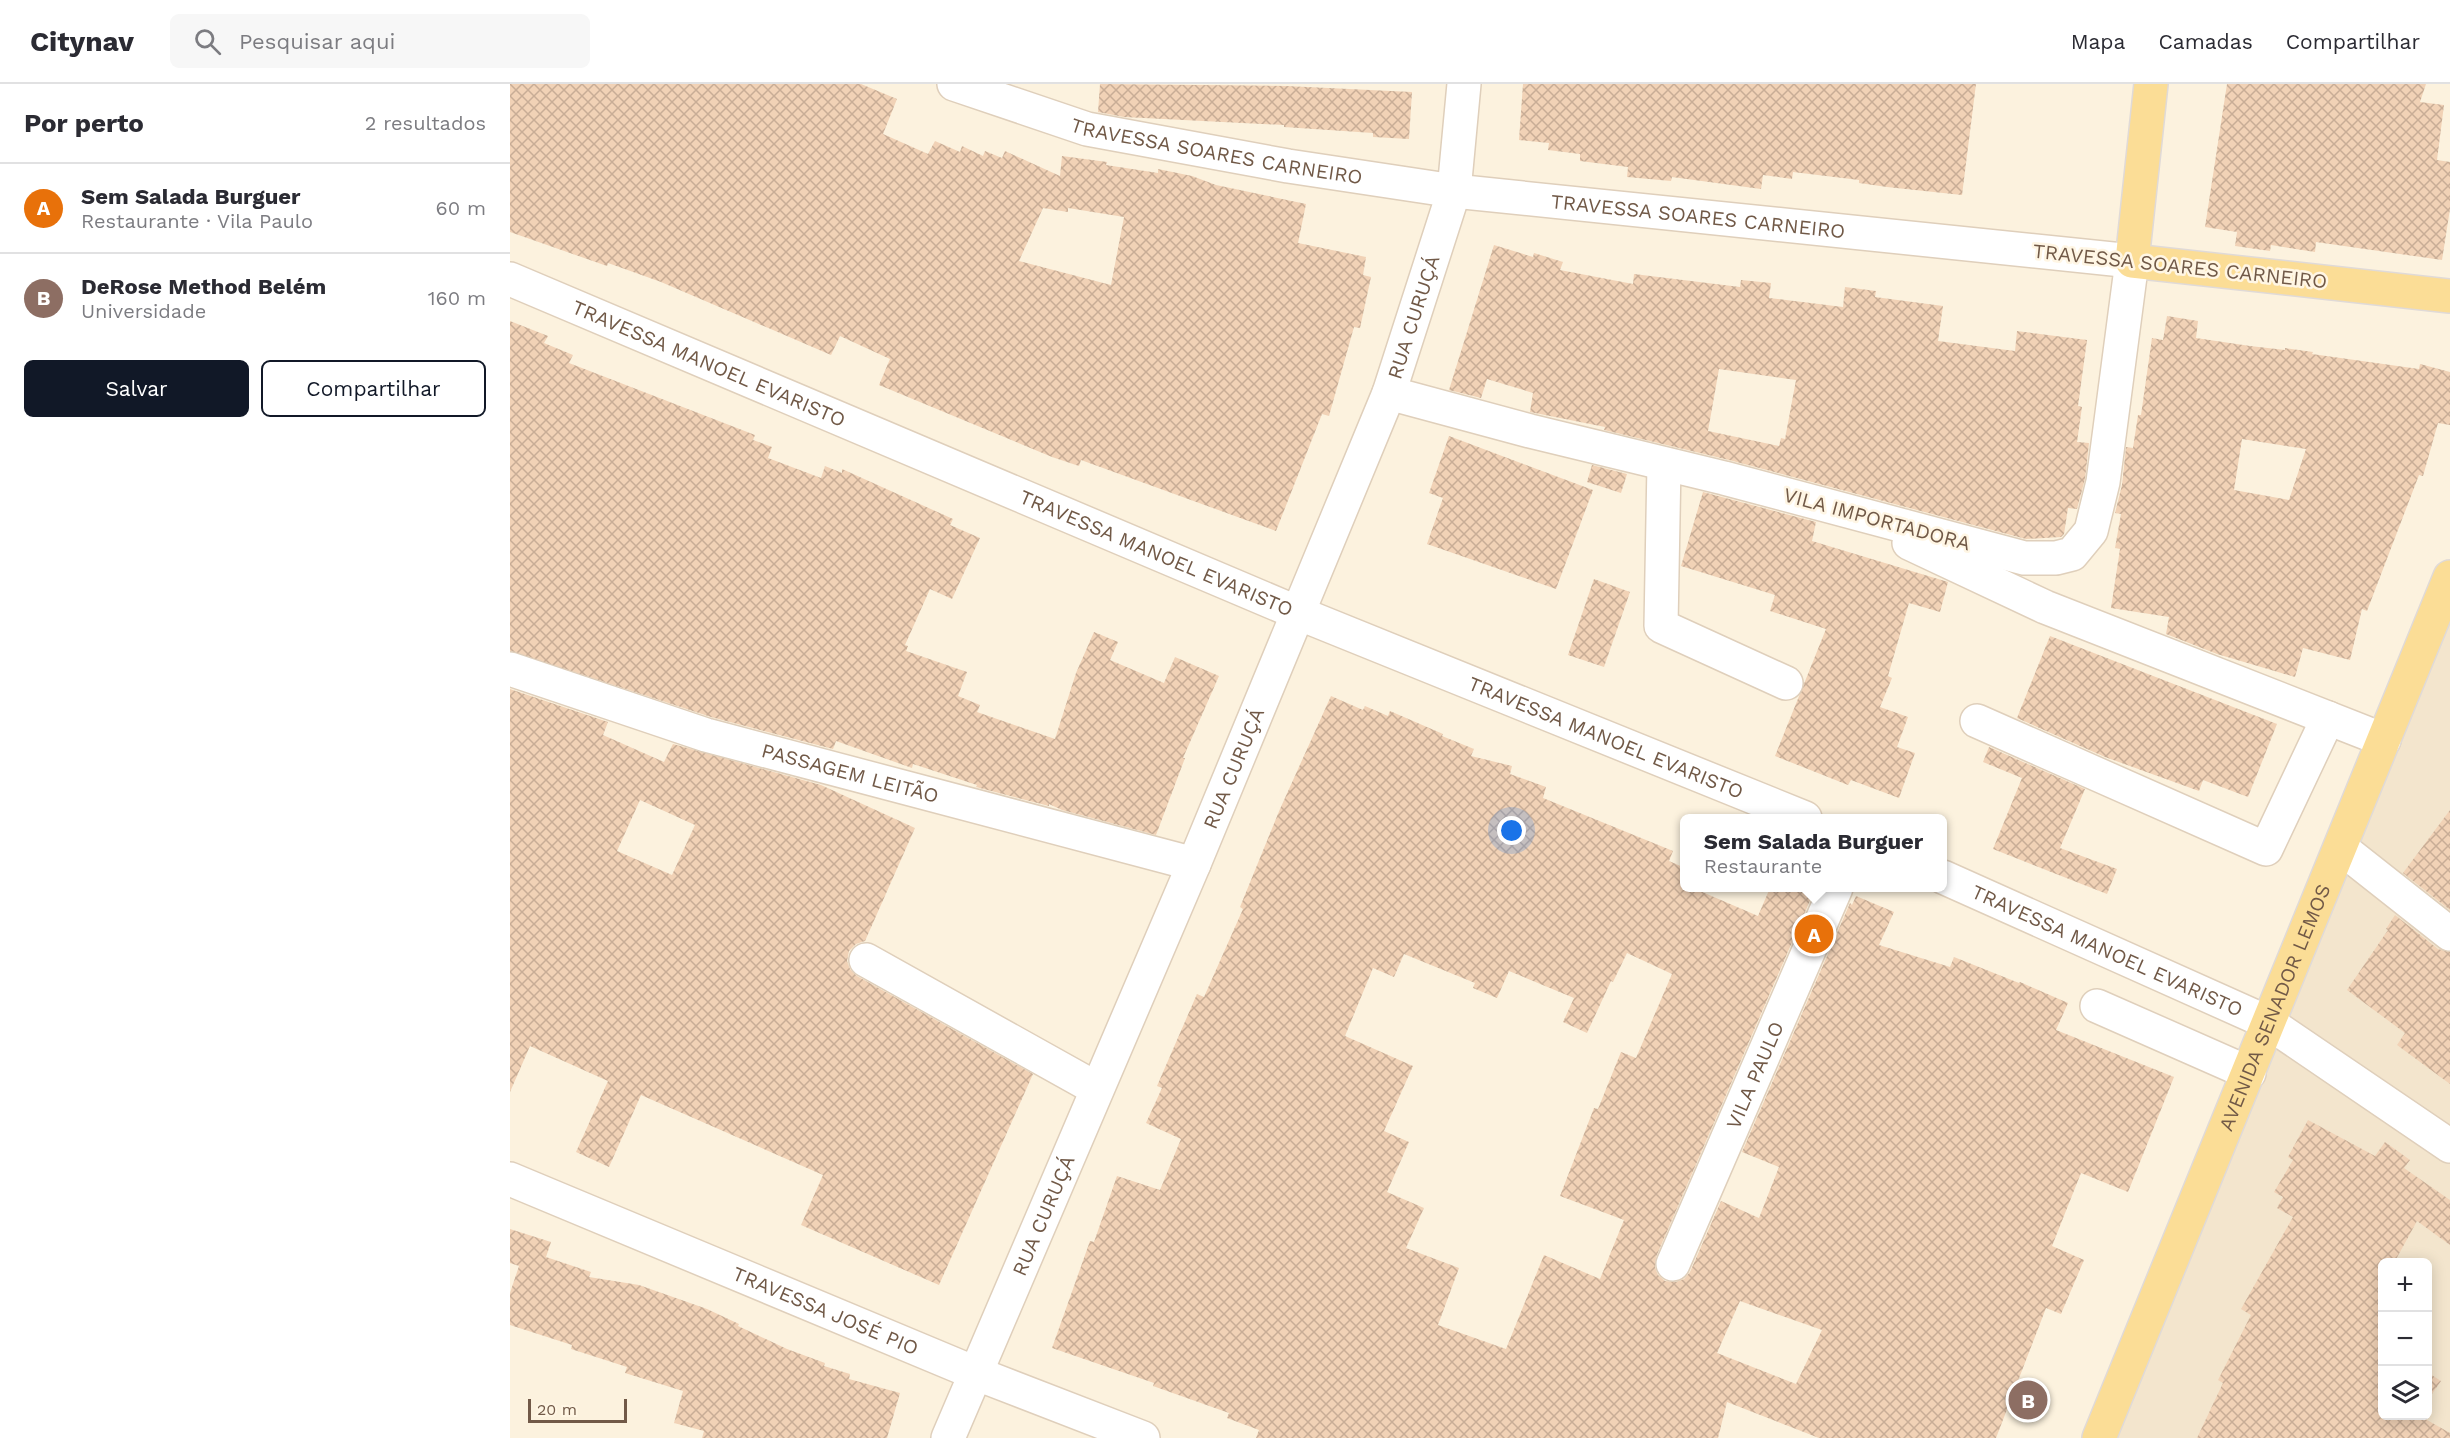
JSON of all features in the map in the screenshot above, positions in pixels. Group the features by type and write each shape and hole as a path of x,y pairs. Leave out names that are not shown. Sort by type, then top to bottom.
{"main road":[{"path":"2132,261 2151,84"},
{"name":"TRAVESSA SOARES CARNEIRO","path":"2132,261 2450,296"},
{"name":"AVENIDA SENADOR LEMOS","path":"2099,1438 2450,577"}],"street":[{"name":"TRAVESSA SOARES CARNEIRO","path":"954,84 1087,129 1287,166 1454,191 2132,261"},
{"name":"RUA CURUÇÁ","path":"948,1438 1194,864 1389,393 1454,191 1464,84"},
{"name":"VILA IMPORTADORA","path":"1389,393 1530,431 1724,478 2024,558 2056,558 2072,554 2091,531 2103,482 2132,261"},
{"name":"TRAVESSA MANOEL EVARISTO","path":"510,279 1298,613 1793,814"},
{"path":"1664,464 1661,626 1786,683"},
{"path":"1724,478 1868,524 2045,608 2384,740"},
{"name":"PASSAGEM LEITÃO","path":"510,669 706,735 1194,864"},
{"path":"1977,721 2266,849 2328,718"},
{"path":"2341,848 2450,934"},
{"name":"TRAVESSA MANOEL EVARISTO","path":"1947,879 2269,1023 2450,1146"},
{"name":"VILA PAULO","path":"1673,1264 1834,892"},
{"path":"866,960 1097,1089"},
{"path":"2097,1006 2249,1073"},
{"name":"TRAVESSA JOSÉ PIO","path":"510,1179 975,1373 1143,1438"}],"shaded area":[{"path":"2450,561 2450,1438 2099,1438 2269,1023"}],"building":[{"path":"510,84 861,84 897,99 883,134 928,154 935,141 960,152 962,146 983,156 985,151 1002,158 1005,151 1060,176 1062,156 1107,162 1106,165 1158,173 1158,169 1192,176 1216,185 1306,204 1298,243 1366,257 1363,275 1371,277 1360,328 1354,327 1329,416 1322,414 1276,531 1081,460 1079,466 1052,457 879,385 890,359 840,336 831,355 661,282 510,232","holes":["1043,208 1068,212 1068,208 1124,217 1111,285 1019,261"]},
{"path":"1100,84 1286,86 1412,92 1409,139 1373,137 1373,133 1284,127 1284,125 1124,117 1098,112"},
{"path":"1523,84 1976,84 1962,195 1887,187 1859,183 1859,180 1793,172 1792,179 1763,175 1761,189 1672,177 1671,181 1627,177 1628,167 1580,161 1580,154 1548,150 1549,143 1519,140"},
{"path":"2227,84 2426,84 2420,102 2444,105 2437,160 2450,162 2450,209 2442,260 2316,242 2315,252 2271,245 2270,251 2235,246 2237,232 2205,227"},
{"path":"1494,245 1533,257 1534,253 1563,262 1560,270 1633,284 1634,274 1740,287 1741,280 1771,283 1769,298 1843,307 1845,287 1876,291 1875,297 1943,306 1938,341 2015,351 2017,331 2087,340 2078,406 2082,407 2077,442 2089,443 2085,479 2077,509 2068,508 2064,534 2061,537 2026,539 1729,460 1604,430 1605,427 1530,412 1533,393 1487,379 1481,398 1449,390","holes":["1719,369 1796,380 1785,439 1781,438 1779,446 1708,431"]},
{"path":"2167,316 2198,321 2196,338 2285,350 2285,348 2419,369 2420,364 2450,372 2450,425 2438,423 2423,476 2419,475 2367,611 2362,609 2350,660 2303,648 2295,677 2217,654 2166,634 2169,617 2111,608 2120,549 2115,548 2121,514 2115,513 2122,485 2126,447 2133,448 2138,415 2141,415 2152,338 2163,340","holes":["2242,439 2306,449 2289,500 2234,490"]},
{"path":"510,321 548,336 544,343 573,355 569,363 755,435 753,440 772,447 768,458 821,478 825,466 842,473 842,469 953,519 950,525 980,538 952,599 930,589 905,645 908,646 906,651 967,672 958,696 980,705 977,712 1055,739 1076,673 1094,632 1118,642 1110,660 1164,683 1175,657 1219,676 1183,758 1185,758 1156,835 1062,810 1049,804 1049,806 976,787 977,785 913,764 912,768 836,741 833,749 711,717 510,651"},
{"path":"1449,436 1593,490 1556,589 1427,544 1443,498 1429,493"},
{"path":"1592,465 1627,474 1621,493 1587,482"},
{"path":"1703,492 1816,522 1812,541 1948,582 1940,612 1909,603 1888,676 1892,678 1880,707 1908,717 1897,747 1915,753 1899,798 1851,780 1848,785 1775,756 1826,629 1770,611 1775,595 1681,566"},
{"path":"1594,579 1630,592 1604,667 1568,655"},
{"path":"2050,636 2277,724 2248,797 2203,780 2199,791 2105,757 2017,718"},
{"path":"510,689 608,722 603,735 664,762 673,744 821,785 915,828 865,941 856,944 849,951 847,961 850,969 857,976 1033,1074 939,1285 801,1225 823,1175 641,1095 609,1167 576,1152 608,1081 530,1046 510,1092","holes":["640,800 695,825 672,875 617,851"]},
{"path":"1331,696 1363,710 1365,706 1388,716 1390,711 1443,734 1442,736 1474,749 1471,756 1512,766 1510,774 1546,787 1543,798 1673,851 1669,861 1680,866 1680,892 1702,892 1758,916 1768,892 1814,892 1656,1257 1655,1267 1658,1275 1665,1281 1676,1282 1684,1279 1690,1272 1721,1201 1759,1218 1779,1167 1742,1152 1850,903 1852,905 1856,896 1894,912 1879,945 1950,967 1954,957 2068,1003 2056,1030 2174,1077 2128,1192 2081,1173 2052,1246 2084,1260 2061,1314 2046,1308 1996,1438 1819,1438 1727,1402 1718,1438 1256,1438 1259,1430 1227,1418 1229,1413 1153,1386 1154,1383 1052,1348 1090,1241 1094,1242 1117,1176 1160,1190 1181,1139 1146,1123 1162,1088 1157,1086 1197,994 1204,997 1243,909 1240,907 1280,809","holes":["1627,953 1672,974 1636,1058 1621,1052 1598,1109 1594,1108 1560,1196 1624,1220 1600,1279 1544,1255 1506,1349 1438,1325 1459,1268 1406,1248 1424,1208 1387,1192 1409,1142 1384,1131 1413,1066 1345,1036 1373,968 1394,977 1404,954 1475,983 1473,988 1497,998 1509,971 1574,998 1563,1022 1587,1033","1740,1301 1822,1330 1796,1384 1717,1353"]},
{"path":"1989,747 2085,789 2060,848 2117,869 2107,894 1993,849 2022,778 1983,762"},
{"path":"2450,810 2450,910 2403,873"},
{"path":"2395,915 2438,949 2450,952 2450,1084 2397,1045 2405,1033 2347,990 2388,930 2386,929"},
{"path":"2308,1120 2375,1156 2385,1142 2410,1160 2404,1168 2450,1200 2450,1245 2417,1221 2397,1258 2378,1258 2378,1420 2427,1420 2450,1433 2450,1438 2197,1438 2223,1383 2218,1380 2251,1315 2241,1309 2293,1217 2277,1208 2283,1197 2274,1192 2293,1160 2288,1157"},
{"path":"510,1229 551,1242 546,1257 591,1272 589,1277 639,1285 707,1309 787,1349 825,1363 824,1366 850,1374 849,1379 900,1393 887,1438 702,1438 704,1431 674,1423 683,1391 625,1373 627,1367 571,1349 572,1345 510,1325 510,1293 519,1266 510,1263"},
{"path":"2432,1375 2441,1381 2432,1394"}],"place":[{"name":"Sem Salada Burguer","path":"1814,934"},
{"name":"DeRose Method Belém","path":"2028,1400"}]}
